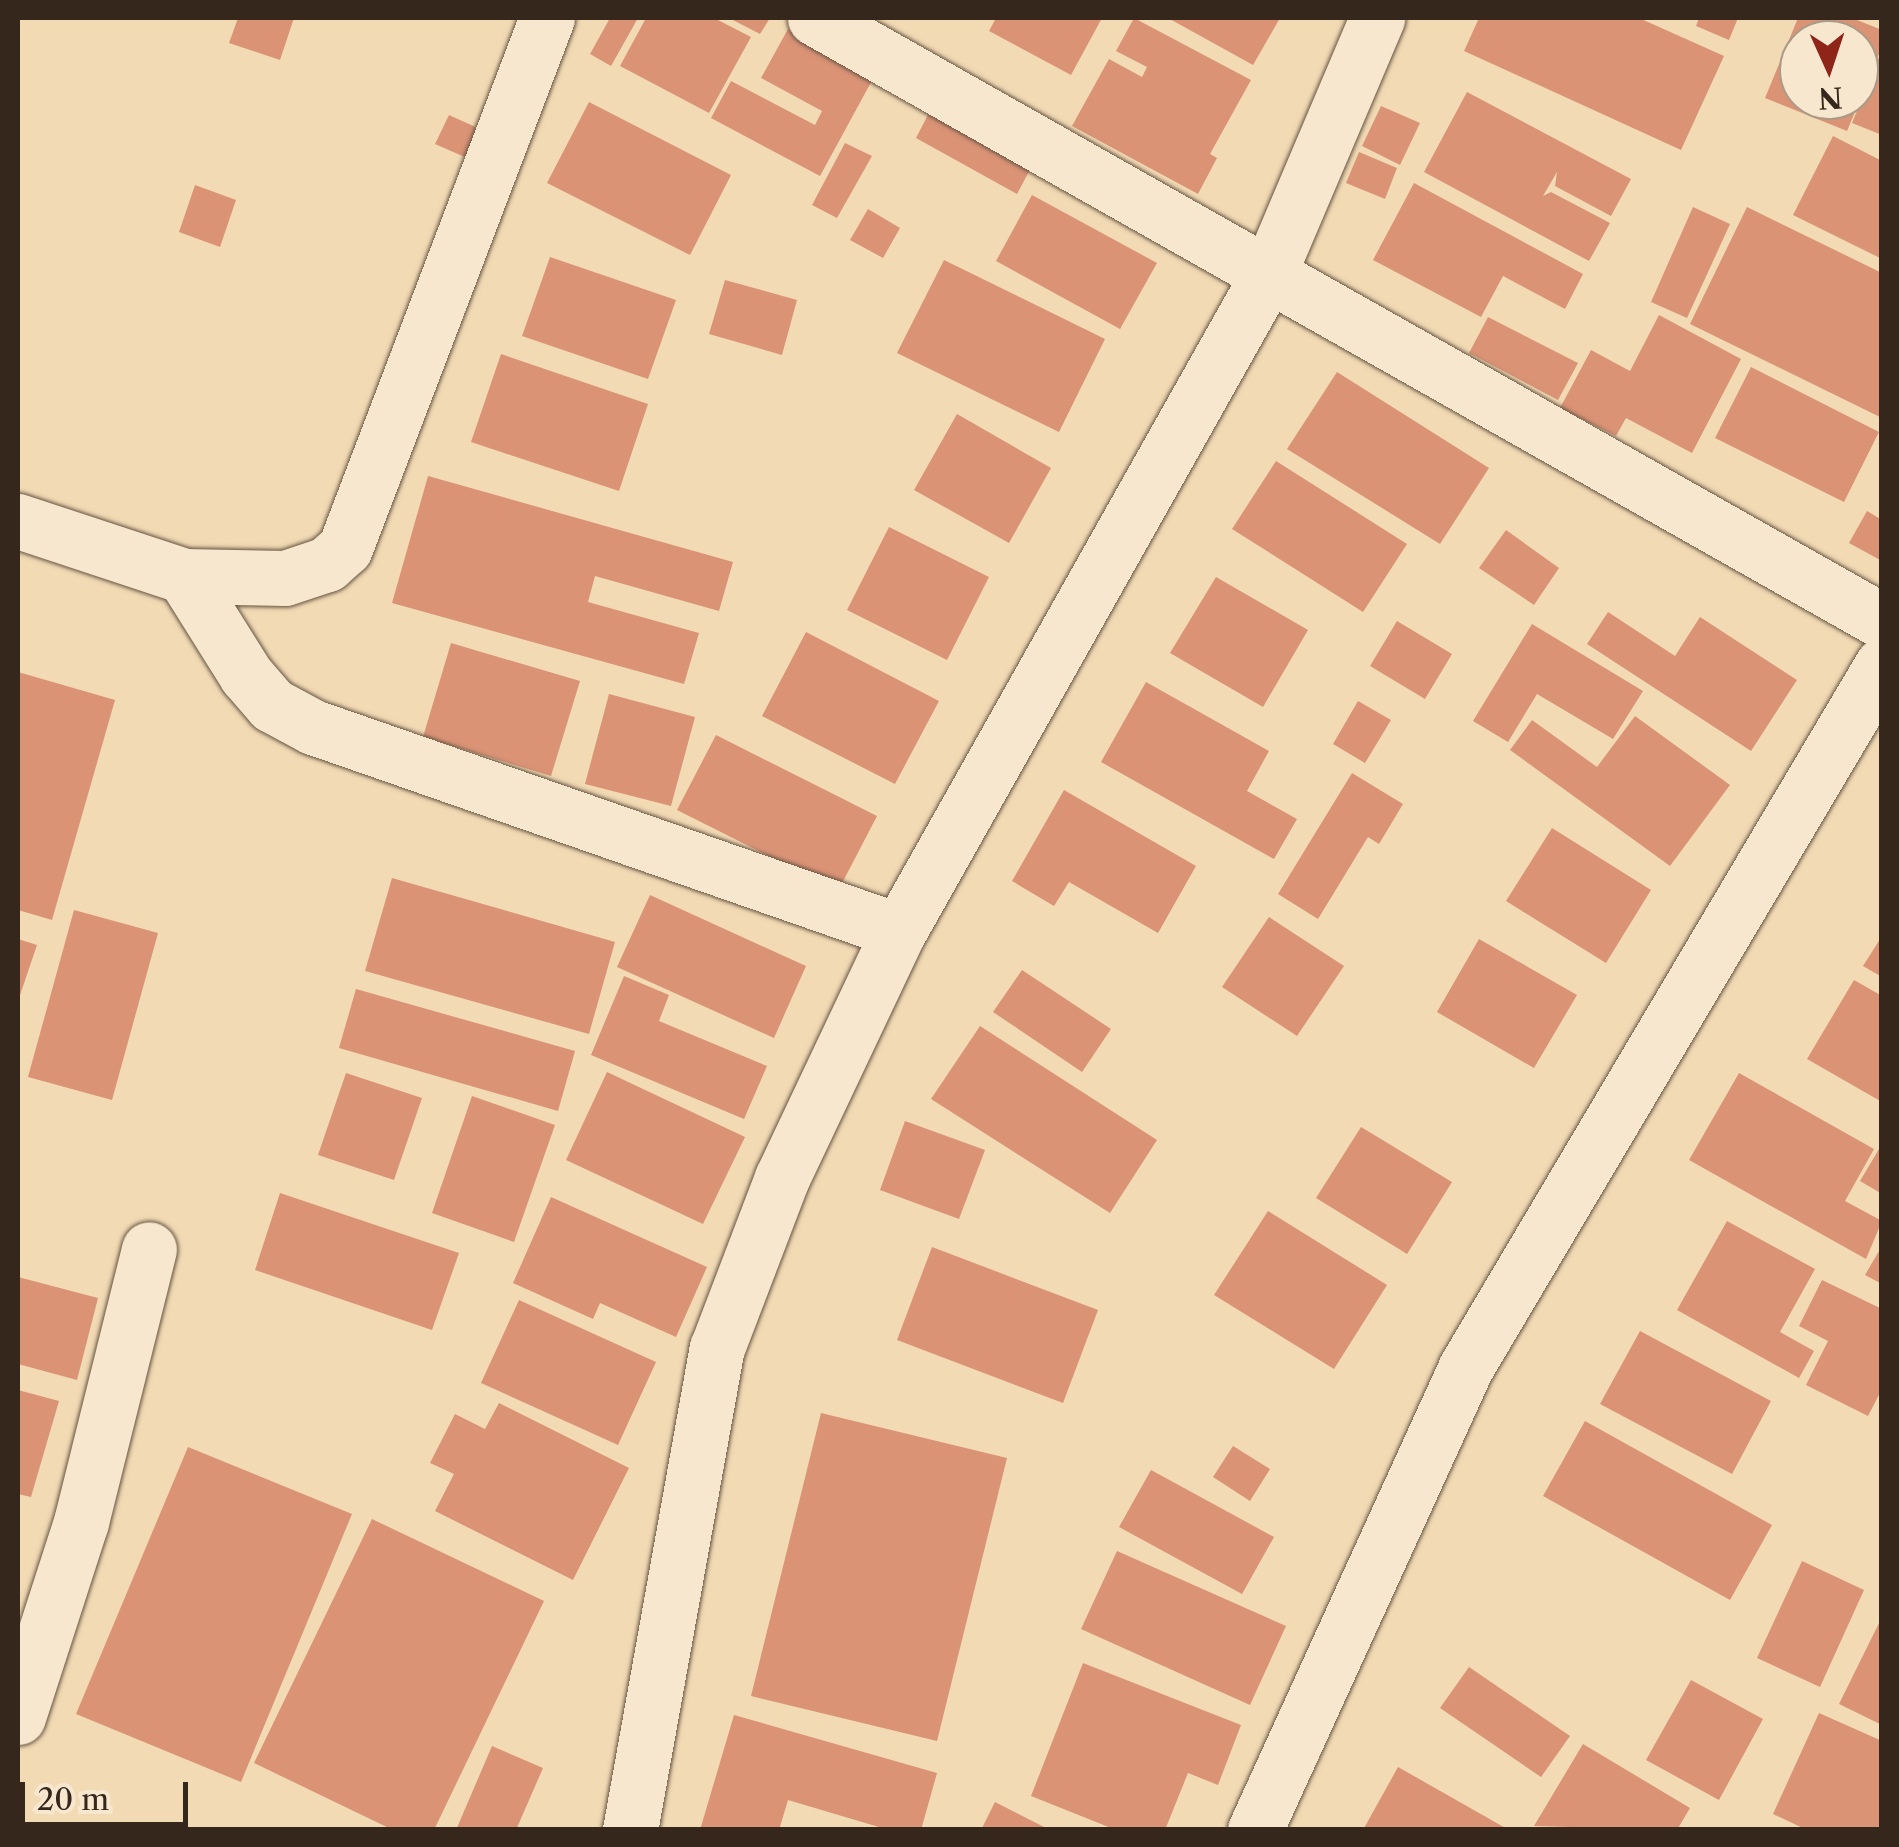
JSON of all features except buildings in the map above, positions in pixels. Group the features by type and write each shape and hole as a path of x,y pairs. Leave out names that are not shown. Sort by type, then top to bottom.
{"street":[{"path":"18,521 184,576 284,578 327,564 344,548 547,18"},
{"path":"815,18 1882,621"},
{"path":"630,1830 717,1348 782,1178 899,930 1269,273 1377,18"},
{"path":"184,576 246,675 272,704 313,727 899,930"},
{"path":"1255,1830 1466,1367 1882,665"},
{"path":"18,1717 82,1522 149,1249"}]}
